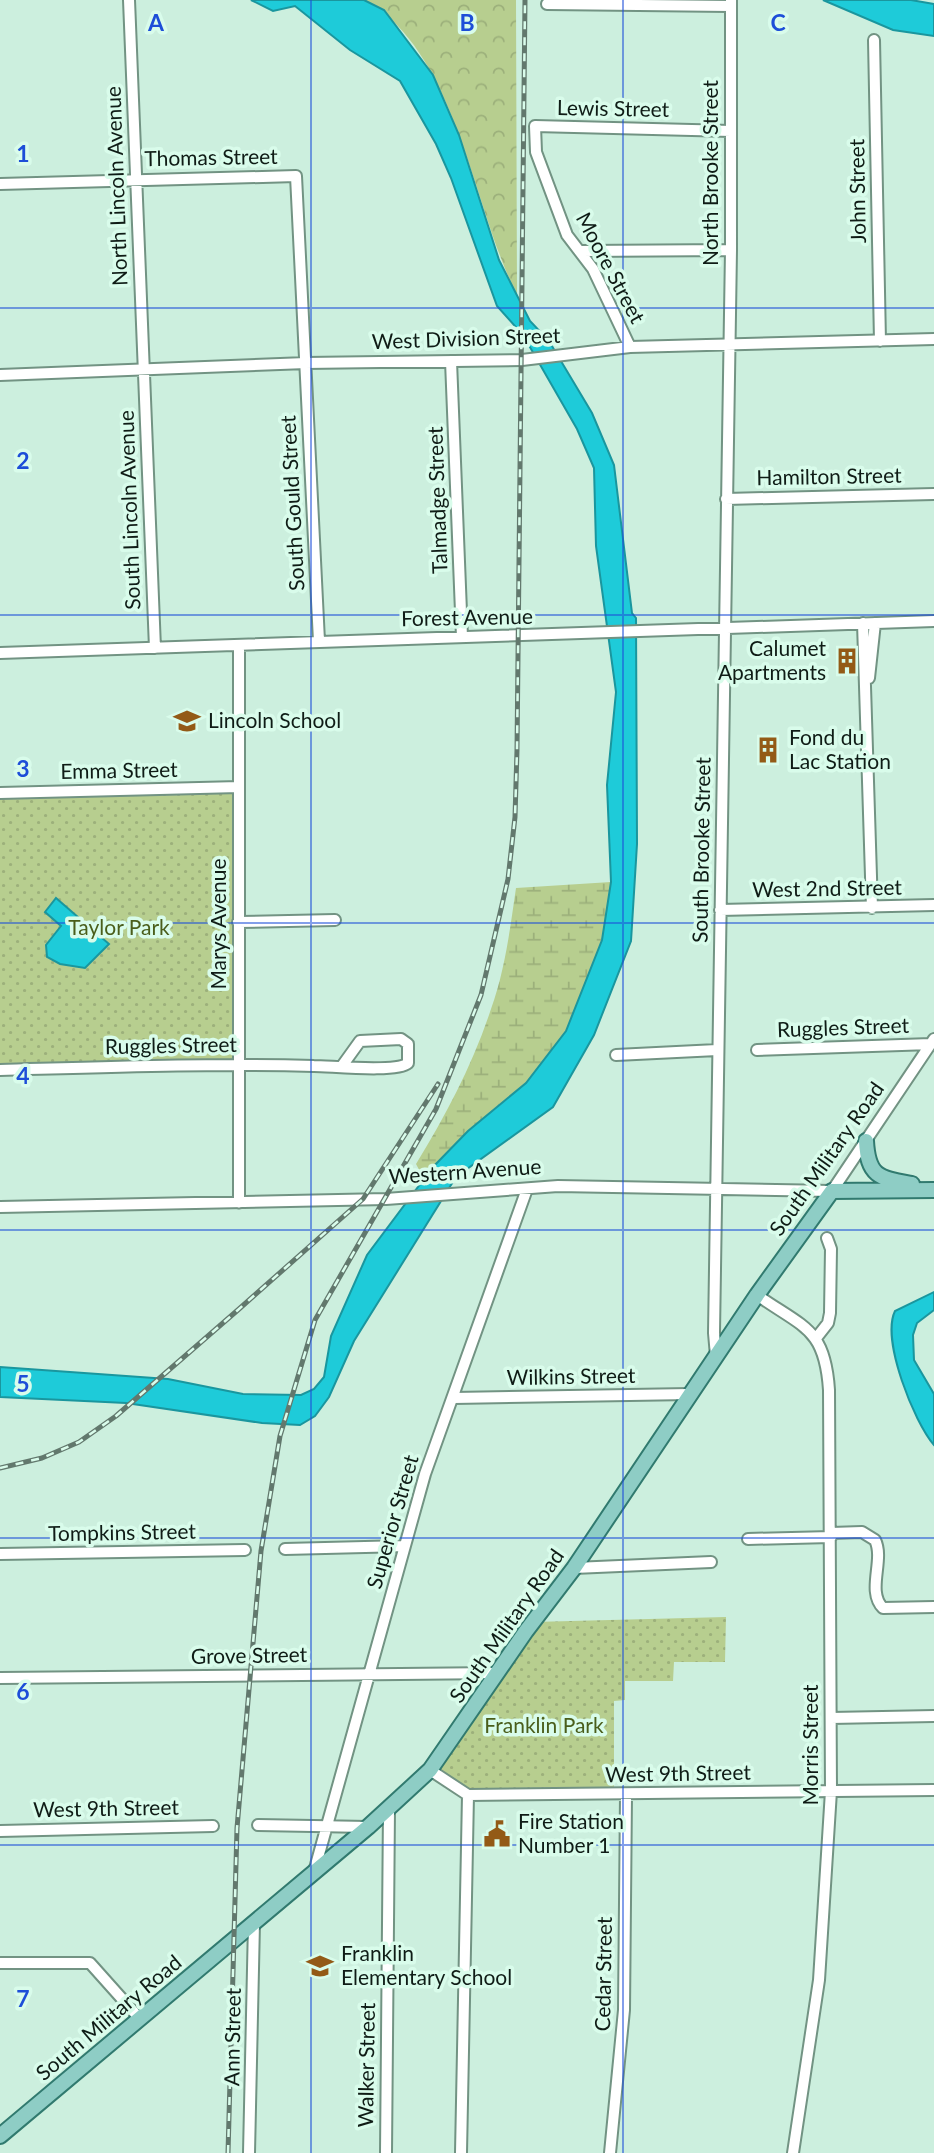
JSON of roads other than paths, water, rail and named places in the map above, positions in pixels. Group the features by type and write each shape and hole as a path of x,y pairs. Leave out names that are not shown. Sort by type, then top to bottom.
{"main road":[{"path":"866,1141 868,1164 877,1174 885,1179 934,1189"},
{"name":"Western Avenue","path":"832,1191 934,1189"},
{"name":"South Military Road","path":"0,2136 314,1872 430,1770 574,1568 757,1295 832,1191"}],"street":[{"name":"North Lincoln Avenue","path":"129,0 143,370"},
{"path":"547,4 731,3"},
{"name":"North Brooke Street","path":"727,345 731,250 731,3"},
{"name":"John Street","path":"874,40 880,341"},
{"name":"Lewis Street","path":"535,126 731,131"},
{"name":"Moore Street","path":"535,126 536,152 567,235 581,251 630,347"},
{"name":"Thomas Street","path":"0,184 296,176"},
{"name":"South Gould Street","path":"296,176 319,641"},
{"path":"581,251 731,250"},
{"name":"West Division Street","path":"0,375 306,363 527,360 630,347 934,339"},
{"name":"South Brooke Street","path":"716,1356 717,1050 727,345"},
{"name":"Talmadge Street","path":"452,361 462,637"},
{"name":"South Lincoln Avenue","path":"143,370 155,648"},
{"name":"Hamilton Street","path":"726,499 934,494"},
{"name":"Forest Avenue","path":"0,653 319,641 650,633 934,621"},
{"path":"867,684 873,664 875,623"},
{"path":"863,624 872,908"},
{"name":"Marys Avenue","path":"239,646 239,1203"},
{"name":"Emma Street","path":"0,793 239,787"},
{"name":"West 2nd Street","path":"720,910 934,905"},
{"path":"238,922 335,920"},
{"name":"Ruggles Street","path":"0,1070 238,1064 342,1066 404,1066 408,1063 408,1044 401,1040 360,1041 342,1066"},
{"name":"Ruggles Street","path":"757,1050 933,1042"},
{"name":"South Military Road","path":"832,1191 933,1042"},
{"path":"616,1055 717,1050"},
{"name":"Western Avenue","path":"0,1207 400,1199 527,1189 832,1191"},
{"name":"Superior Street","path":"314,1872 425,1474 527,1189"},
{"path":"757,1295 817,1337 828,1323 830,1313 831,1249 827,1238"},
{"name":"Morris Street","path":"793,2153 819,1980 831,1791 828,1374 823,1348 817,1337"},
{"name":"Wilkins Street","path":"454,1398 690,1394"},
{"path":"748,1539 862,1532 875,1540 878,1552 876,1597 883,1608 934,1607"},
{"path":"285,1549 405,1546"},
{"name":"Tompkins Street","path":"0,1554 245,1550"},
{"path":"574,1568 711,1563"},
{"name":"Grove Street","path":"0,1678 498,1673"},
{"path":"831,1718 934,1716"},
{"path":"430,1770 468,1795 461,2153"},
{"name":"West 9th Street","path":"468,1795 934,1790"},
{"name":"Cedar Street","path":"610,2153 624,2010 626,1795"},
{"name":"Walker Street","path":"386,2153 389,1808"},
{"path":"258,1825 368,1826"},
{"name":"West 9th Street","path":"0,1831 213,1826"},
{"name":"Ann Street","path":"249,2153 254,1923"},
{"path":"0,1963 90,1963 140,2020"}],"water":[{"path":"251,0 364,0 384,10 433,75 459,135 499,260 530,321 549,341 592,413 614,465 632,613 636,618 637,844 631,941 594,1035 553,1107 456,1177 354,1341 329,1397 315,1416 300,1425 262,1423 126,1403 0,1397 0,1367 168,1379 243,1394 301,1395 314,1389 324,1377 331,1336 367,1255 433,1167 468,1131 526,1083 566,1031 602,940 611,882 607,785 616,692 596,546 594,468 577,429 523,335 497,306 436,144 400,81 350,50 295,6 273,11"},
{"path":"823,0 911,0 934,4 934,36 893,30"},
{"path":"56,898 109,944 85,968 60,964 47,957 46,945 61,926 45,912"},
{"path":"934,1292 934,1310 917,1323 913,1335 914,1360 934,1394 934,1445 909,1400 902,1380 892,1341 892,1324 895,1311"}],"railway":[{"path":"228,2153 237,1828 261,1551 280,1436 315,1320 436,1109 481,995 508,879 515,817 517,750 525,0"},
{"path":"0,1468 42,1458 79,1442 116,1416 239,1309 363,1199 438,1084"}],"place":[{"name":"Calumet Apartments","path":"847,661"},
{"name":"Lincoln School","path":"187,721"},
{"name":"Fond du Lac Station","path":"768,750"},
{"name":"Fire Station Number 1","path":"497,1834"},
{"name":"Franklin Elementary School","path":"320,1966"}],"park label":[{"name":"Taylor Park","path":"119,928"},
{"name":"Franklin Park","path":"544,1726"}]}
